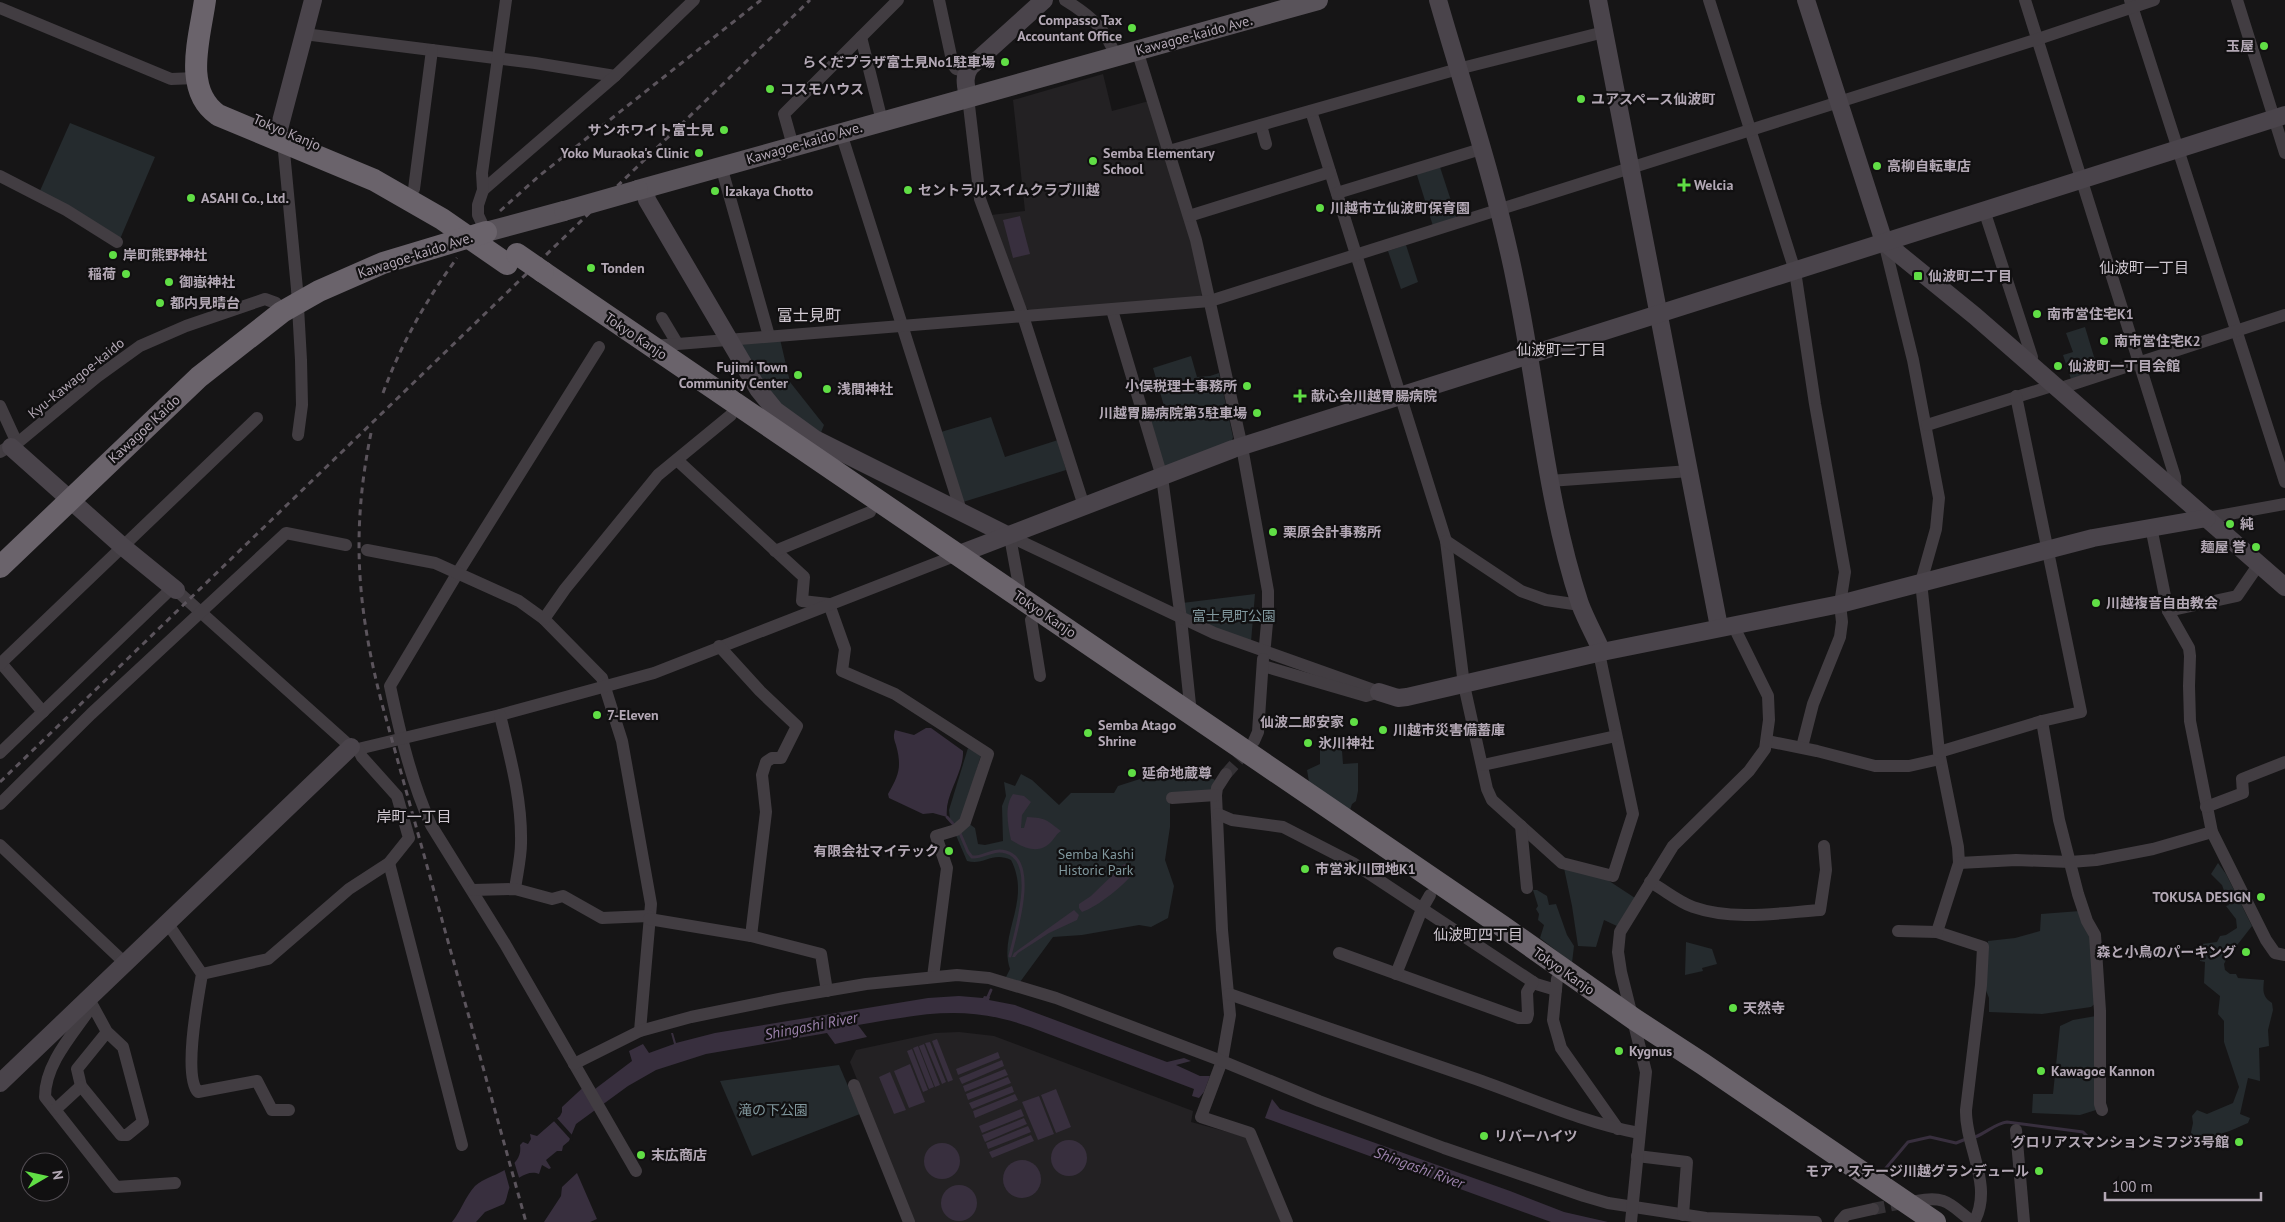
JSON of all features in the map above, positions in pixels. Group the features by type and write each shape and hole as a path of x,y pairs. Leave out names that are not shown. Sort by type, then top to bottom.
{"highway":[{"name":"Tokyo Kanjo","path":"205,0 196,78 203,102 218,115 281,135 414,189 730,415 870,512 1018,596 1502,926 1636,1025"},
{"name":"Tokyo Kanjo","path":"215,0 208,57 209,78 214,89 226,104 281,135 374,180 430,212 478,234"},
{"path":"425,249 433,241 436,234 436,227 430,212"},
{"name":"Kawagoe-kaido Ave.","path":"289,307 360,272 425,249 478,234"},
{"name":"Tokyo Kanjo","path":"538,277 651,346 950,557 1031,620 1426,902 1557,984 1636,1025 1703,1064 1920,1217"},
{"name":"Kawagoe Kaido","path":"0,567 199,377 289,307"}],"main road":[{"name":"Kawagoe-kaido Ave.","path":"478,234 1318,0"}],"street":[{"path":"298,435 302,405 289,307 281,135 313,0"},
{"path":"478,234 478,205 483,190 482,173 506,0"},
{"path":"483,190 614,76 694,0"},
{"path":"793,146 784,114 898,0"},
{"path":"939,0 953,65 956,69 967,72"},
{"path":"1044,0 988,50 967,72 966,82 980,199 1023,316 1084,506"},
{"path":"1065,0 1098,25 1110,40 1115,56"},
{"path":"1311,111 1446,541 1464,685 1487,789 1492,800 1562,862 1614,876 1633,814 1600,653 1580,605 1550,481 1530,355 1498,210 1438,0"},
{"path":"1709,0 1795,271 1815,404 1845,572 1840,604 1842,622 1840,636 1813,704 1802,747"},
{"path":"1806,0 1884,242 1927,425 1939,498 1936,529 1921,582 1940,755 1958,847 1959,863 1937,932"},
{"path":"2025,0 2140,362 2175,477 2176,492"},
{"path":"651,346 1210,301 2038,39 2131,3 2154,0"},
{"path":"2237,0 2280,117 2285,153"},
{"path":"1603,1 1604,32 1690,471 1726,626 1768,696 1769,720 1767,741 1764,749 1749,772 1677,842 1620,932 1618,952 1636,1025 1646,1079 1632,1213"},
{"path":"2131,3 2285,482"},
{"path":"0,8 171,79 196,78"},
{"path":"1169,151 1458,69 1604,32"},
{"path":"304,34 614,76"},
{"path":"862,38 882,121"},
{"path":"414,189 432,50"},
{"path":"1137,50 1189,216 1242,447 1268,591 1265,645"},
{"path":"0,1084 90,1002 197,893 355,748 500,714 654,673 950,557 1242,447 2280,117"},
{"path":"1261,125 1266,144"},
{"path":"841,133 962,514"},
{"path":"1337,193 1481,149"},
{"path":"721,166 769,336"},
{"path":"1189,216 1330,172"},
{"path":"0,176 66,210 117,242"},
{"path":"641,189 758,389 767,401 784,417 822,442 962,514 1181,619 1237,642 1398,698 1726,626 1840,604 2048,549 2151,527 2285,504"},
{"path":"1984,210 2032,357 2031,364"},
{"path":"1884,242 2031,364 2285,587"},
{"name":"Kyu-Kawagoe-kaido","path":"9,447 97,377 140,346 186,326 265,299 289,307"},
{"path":"1112,310 1162,476 1181,619 1190,714"},
{"path":"1927,425 2016,396 2056,387 2140,362 2285,315"},
{"path":"662,318 677,343"},
{"path":"598,347 390,686 401,737 422,804 434,830 473,890 636,1171"},
{"path":"1767,741 1802,747 1875,766 1909,766 2042,721 2081,712 2016,396"},
{"path":"0,406 9,447 355,748 397,796 409,838 389,863 349,889 268,959 202,974"},
{"path":"544,619 565,589 658,475 730,415"},
{"path":"43,712 0,663 257,418"},
{"path":"677,460 804,577 802,600 829,604"},
{"path":"1550,481 1690,471"},
{"path":"775,551 870,512"},
{"path":"2151,527 2168,611 2189,648 2190,721 2212,832 2266,940 2275,953 2285,955"},
{"path":"0,804 200,612 286,534 346,545"},
{"path":"1009,536 1019,586 1018,596"},
{"path":"1446,541 1521,591 1546,600 1580,605"},
{"path":"366,550 435,563 519,601 544,619 595,670 606,686 624,751 651,904 640,1031"},
{"path":"2168,611 2237,596 2259,564"},
{"path":"0,753 174,589"},
{"path":"829,604 845,649 842,671 896,694 988,754 965,822 956,830 931,832 947,868 933,977"},
{"path":"1031,620 1040,676"},
{"path":"719,646 760,691 797,726 781,758 772,758 766,762 762,775 766,812 751,936"},
{"path":"1254,741 1258,732 1263,663 1366,696 1379,692"},
{"path":"500,714 515,778 520,814 521,845 515,889"},
{"path":"2042,721 2059,820 2080,900 2095,935 2100,1011 2100,1104 2102,1110"},
{"path":"1483,765 1616,736"},
{"path":"2206,806 2243,793 2242,779 2285,762"},
{"path":"1226,774 1217,788 1216,795 1222,930 1229,994 1228,1034 1222,1060 1202,1117 1250,1133 1287,1222"},
{"path":"1172,798 1216,795"},
{"path":"1218,814 1232,820 1283,827 1426,902 1533,982 1557,984 1553,1020 1561,1048 1618,1129"},
{"path":"1522,826 1527,888"},
{"path":"1959,863 2016,860 2070,862 2096,860 2153,850 2212,832"},
{"path":"0,845 126,964"},
{"path":"1650,882 1675,898 1694,907 1722,912 1749,916 1820,910 1826,870 1824,846"},
{"path":"389,863 462,1146"},
{"path":"473,890 515,889 552,899 563,896 602,918 649,918 751,936 820,954 826,991"},
{"path":"1396,974 1426,902"},
{"path":"168,924 202,974 190,1067 194,1088 198,1092 257,1082 272,1110 289,1110"},
{"path":"1898,931 1937,932 1983,946 1980,994 1966,1110 1966,1124 1976,1157 1981,1206 1973,1222 1942,1199 1933,1198 1920,1217"},
{"path":"1339,953 1524,1019 1528,1014 1527,992 1533,982"},
{"path":"574,1064 640,1031 691,1017 826,991 933,977 966,975 1006,982 1056,998 1222,1060 1319,1101 1444,1148 1608,1203 1632,1213 1683,1215 1724,1220 1816,1222"},
{"path":"1229,994 1474,1079 1565,1114 1639,1133"},
{"path":"90,1002 107,1032 123,1047 143,1122 127,1135 121,1135 81,1086 77,1069 107,1032"},
{"path":"90,1002 54,1063 45,1084 45,1097 56,1109 84,1149 116,1187 175,1183"},
{"path":"854,1085 909,1222"},
{"path":"56,1109 81,1086"},
{"path":"2016,1130 2024,1222"},
{"path":"1637,1156 1686,1162 1683,1215"},
{"path":"1840,1222 1846,1215 1873,1208"}],"shaded area":[{"name":"Semba Elementary School","path":"1103,74 1112,111 1149,101 1192,244 1203,293 1198,299 1030,311 1024,306 991,215 1025,211 1013,100"},
{"path":"959,1032 994,1036 1193,1111 1191,1122 1246,1137 1281,1222 914,1222 850,1062 856,1050 935,1033"}],"green space":[{"path":"70,123 155,157 120,239 39,193"},
{"path":"1439,164 1457,219 1433,226 1416,172"},
{"path":"1406,245 1418,282 1401,289 1388,251"},
{"path":"2085,327 2098,370 2071,379 2063,355 2073,352 2066,333"},
{"path":"780,339 790,382 824,425 820,435 778,405 741,345 744,342"},
{"path":"1191,356 1197,377 1219,373 1233,437 1231,444 1165,470 1146,411 1164,406 1153,368"},
{"path":"991,417 1005,457 1058,440 1066,470 963,502 941,432"},
{"name":"富士見町公園","path":"1255,594 1251,642 1184,615 1182,603"},
{"path":"1320,737 1341,737 1343,764 1358,763 1358,791 1356,801 1352,804 1350,810 1309,782 1307,770 1320,764"},
{"path":"968,748 981,755 963,817 956,825 950,819 949,810"},
{"name":"Semba Kashi Historic Park","path":"1192,768 1215,780 1212,790 1170,803 1170,827 1165,860 1174,886 1168,918 1151,927 1139,925 1082,935 1053,937 1020,982 1006,977 1010,969 1007,956 1008,943 1017,903 1018,889 1011,860 999,857 978,862 967,861 955,833 968,823 975,828 978,844 985,845 1003,841 1002,806 1006,796 1004,782 1015,786 1021,774 1032,780 1059,805 1071,793 1114,793 1118,786 1143,778 1147,780"},
{"path":"2218,863 2226,874 2252,926 2227,958 2224,964 2225,970 2230,974 2236,974 2238,978 2264,980 2264,993 2266,998 2272,1003 2273,1010 2268,1030 2269,1046 2259,1048 2260,1081 2248,1078 2240,1114 2250,1118 2248,1123 2227,1132 2198,1138 2190,1137 2193,1123 2192,1116 2197,1110 2207,1114 2233,1103 2239,1087 2224,1042 2224,1021 2218,1014 2220,996 2204,983 2205,962 2200,961 2202,944 2217,942 2220,936 2226,935 2237,928 2236,919 2226,906 2229,905 2222,885 2211,874"},
{"path":"1564,868 1603,877 1635,898 1619,927 1604,920 1596,947 1578,946"},
{"path":"1533,890 1537,890 1547,896 1549,905 1556,904 1567,935 1574,946 1572,963 1540,938 1544,925 1538,920 1539,914 1536,909 1538,906"},
{"path":"2080,911 2091,937 2096,1003 2091,1007 2042,1014 1989,1012 1989,998 1983,983 1988,941 2015,938 2040,931 2041,914"},
{"path":"1686,942 1712,949 1717,964 1702,968 1703,971 1685,975"},
{"path":"2096,1016 2096,1110 2080,1115 2032,1113 2033,1094 2053,1094 2060,1026 2073,1020"},
{"name":"滝の下公園","path":"839,1065 860,1114 752,1156 720,1081"}],"water":[{"path":"1020,216 1030,254 1013,258 1003,220"},
{"path":"926,728 931,728 963,751 960,767 948,801 947,817 933,813 923,814 889,798 888,794 897,776 899,765 894,738 895,730 914,735"},
{"path":"1013,794 1024,796 1031,802 1022,815 1021,828 1024,828 1027,817 1034,817 1046,820 1061,831 1046,846 1031,849 1011,840 1008,804"},
{"path":"1124,864 1132,866 1134,872 1130,877 1103,901 1082,912 1079,904 1091,896"},
{"path":"1074,910 1079,915 1077,920 1049,933 1018,953 1015,957 1012,957 1014,953"},
{"name":"Shingashi River","path":"990,997 989,1000 1015,1005 1167,1062 1184,1058 1191,1061 1176,1065 1200,1076 1210,1076 1204,1092 1199,1098 1192,1096 1194,1089 1030,1027 985,1015 965,1013 903,1017 858,1025 867,1037 835,1044 827,1033 706,1054 656,1070 628,1086 576,1124 569,1141 563,1146 562,1151 557,1151 546,1160 551,1168 549,1169 542,1165 539,1174 526,1174 518,1179 511,1185 504,1204 485,1212 476,1222 452,1222 475,1186 504,1171 516,1161 520,1154 520,1145 523,1142 528,1144 531,1139 530,1134 537,1136 560,1116 562,1107 590,1081 595,1089 632,1061 629,1051 643,1044 649,1053 674,1044 671,1033 673,1033 676,1043 715,1033 928,998"},
{"path":"937,1039 953,1080 948,1082 932,1041"},
{"path":"930,1042 946,1082 942,1084 925,1043"},
{"path":"924,1044 940,1085 935,1087 919,1046"},
{"path":"918,1046 934,1087 929,1089 913,1048"},
{"path":"912,1049 928,1090 923,1092 907,1051"},
{"path":"998,1052 1000,1058 958,1075 956,1069"},
{"path":"1002,1060 1004,1066 962,1084 959,1078"},
{"path":"910,1064 925,1102 909,1108 894,1071"},
{"path":"1005,1069 1008,1075 965,1092 963,1086"},
{"path":"890,1072 906,1110 894,1114 879,1077"},
{"path":"1008,1077 1011,1083 968,1100 966,1094"},
{"path":"1012,1086 1014,1092 972,1109 969,1103"},
{"path":"1056,1089 1071,1127 1056,1133 1041,1095"},
{"path":"1015,1094 1018,1100 975,1118 973,1111"},
{"path":"1039,1096 1054,1134 1038,1140 1022,1102"},
{"name":"Shingashi River","path":"1272,1099 1280,1109 1564,1212 1608,1222 1551,1222 1265,1118"},
{"path":"1021,1109 1024,1116 982,1133 979,1126"},
{"path":"1024,1118 1027,1124 985,1142 982,1135"},
{"path":"1028,1126 1031,1132 988,1149 986,1143"},
{"path":"1031,1135 1034,1141 992,1158 989,1152"},
{"path":"1069,1140 1076,1141 1082,1145 1086,1151 1086,1165 1082,1171 1076,1175 1069,1176 1062,1175 1056,1171 1052,1165 1051,1158 1052,1151 1056,1145 1062,1141"},
{"path":"942,1143 955,1148 960,1161 955,1174 942,1179 929,1174 924,1161 929,1148"},
{"path":"1022,1160 1036,1165 1041,1179 1036,1193 1022,1198 1008,1193 1003,1179 1008,1165"},
{"path":"577,1173 597,1219 590,1222 544,1222 561,1196 562,1187"},
{"path":"959,1185 971,1191 977,1203 971,1215 959,1221 947,1215 941,1203 947,1191"}],"pier":[{"path":"555,1116 573,1136 572,1141 552,1119"},
{"path":"513,1158 520,1181 512,1189 511,1193 504,1168"}],"waterway":[{"path":"947,817 955,826"},
{"path":"959,831 972,857 996,851 1006,852 1016,858 1021,869 1023,883 1020,916 1010,956"},
{"path":"987,999 991,990"},
{"path":"1975,1137 1999,1124 2007,1122 2083,1132 2092,1141"},
{"path":"1881,1174 1908,1142 1930,1137 1956,1143 1966,1139"}],"tunnel":[{"path":"1226,774 1249,748"},
{"path":"1873,1209 1908,1202"}],"railway":[{"path":"500,211 539,176 761,0"},
{"path":"0,782 810,0"},
{"path":"383,393 415,323 457,258"},
{"path":"371,433 361,503 359,536 362,602 367,635 382,704 526,1222"}],"place":[{"name":"Compasso Tax Accountant Office","path":"1132,28"},
{"name":"玉屋","path":"2264,46"},
{"name":"らくだプラザ富士見No1駐車場","path":"1005,62"},
{"name":"コスモハウス","path":"770,89"},
{"name":"ユアスペース仙波町","path":"1581,99"},
{"name":"サンホワイト富士見","path":"724,130"},
{"name":"Yoko Muraoka's Clinic","path":"699,153"},
{"name":"Semba Elementary School","path":"1093,161"},
{"name":"高柳自転車店","path":"1877,166"},
{"name":"Welcia","path":"1684,185"},
{"name":"セントラルスイムクラブ川越","path":"908,190"},
{"name":"Izakaya Chotto","path":"715,191"},
{"name":"ASAHI Co., Ltd.","path":"191,198"},
{"name":"川越市立仙波町保育園","path":"1320,208"},
{"name":"岸町熊野神社","path":"113,255"},
{"name":"Tonden","path":"591,268"},
{"name":"稲荷","path":"126,274"},
{"name":"仙波町二丁目","path":"1918,276"},
{"name":"御嶽神社","path":"169,282"},
{"name":"都内見晴台","path":"160,303"},
{"name":"南市営住宅K1","path":"2037,314"},
{"name":"南市営住宅K2","path":"2104,341"},
{"name":"仙波町一丁目会館","path":"2058,366"},
{"name":"Fujimi Town Community Center","path":"798,375"},
{"name":"小俣税理士事務所","path":"1247,386"},
{"name":"浅間神社","path":"827,389"},
{"name":"献心会川越胃腸病院","path":"1300,396"},
{"name":"川越胃腸病院第3駐車場","path":"1257,413"},
{"name":"純","path":"2230,524"},
{"name":"栗原会計事務所","path":"1273,532"},
{"name":"麺屋 誉","path":"2256,547"},
{"name":"川越複音自由教会","path":"2096,603"},
{"name":"7-Eleven","path":"597,715"},
{"name":"仙波二郎安家","path":"1354,722"},
{"name":"川越市災害備蓄庫","path":"1383,730"},
{"name":"Semba Atago Shrine","path":"1088,733"},
{"name":"氷川神社","path":"1308,743"},
{"name":"延命地蔵尊","path":"1132,773"},
{"name":"有限会社マイテック","path":"949,851"},
{"name":"市営氷川団地K1","path":"1305,869"},
{"name":"TOKUSA DESIGN","path":"2261,897"},
{"name":"森と小鳥のパーキング","path":"2246,952"},
{"name":"天然寺","path":"1733,1008"},
{"name":"Kygnus","path":"1619,1051"},
{"name":"Kawagoe Kannon","path":"2041,1071"},
{"name":"リバーハイツ","path":"1484,1136"},
{"name":"グロリアスマンションミフジ3号館","path":"2239,1142"},
{"name":"末広商店","path":"641,1155"},
{"name":"モア・ステージ川越グランデュール","path":"2039,1171"}],"district":[{"name":"仙波町一丁目","path":"2144,268"},
{"name":"富士見町","path":"809,315"},
{"name":"仙波町二丁目","path":"1561,350"},
{"name":"岸町一丁目","path":"414,817"},
{"name":"仙波町四丁目","path":"1478,935"}]}
